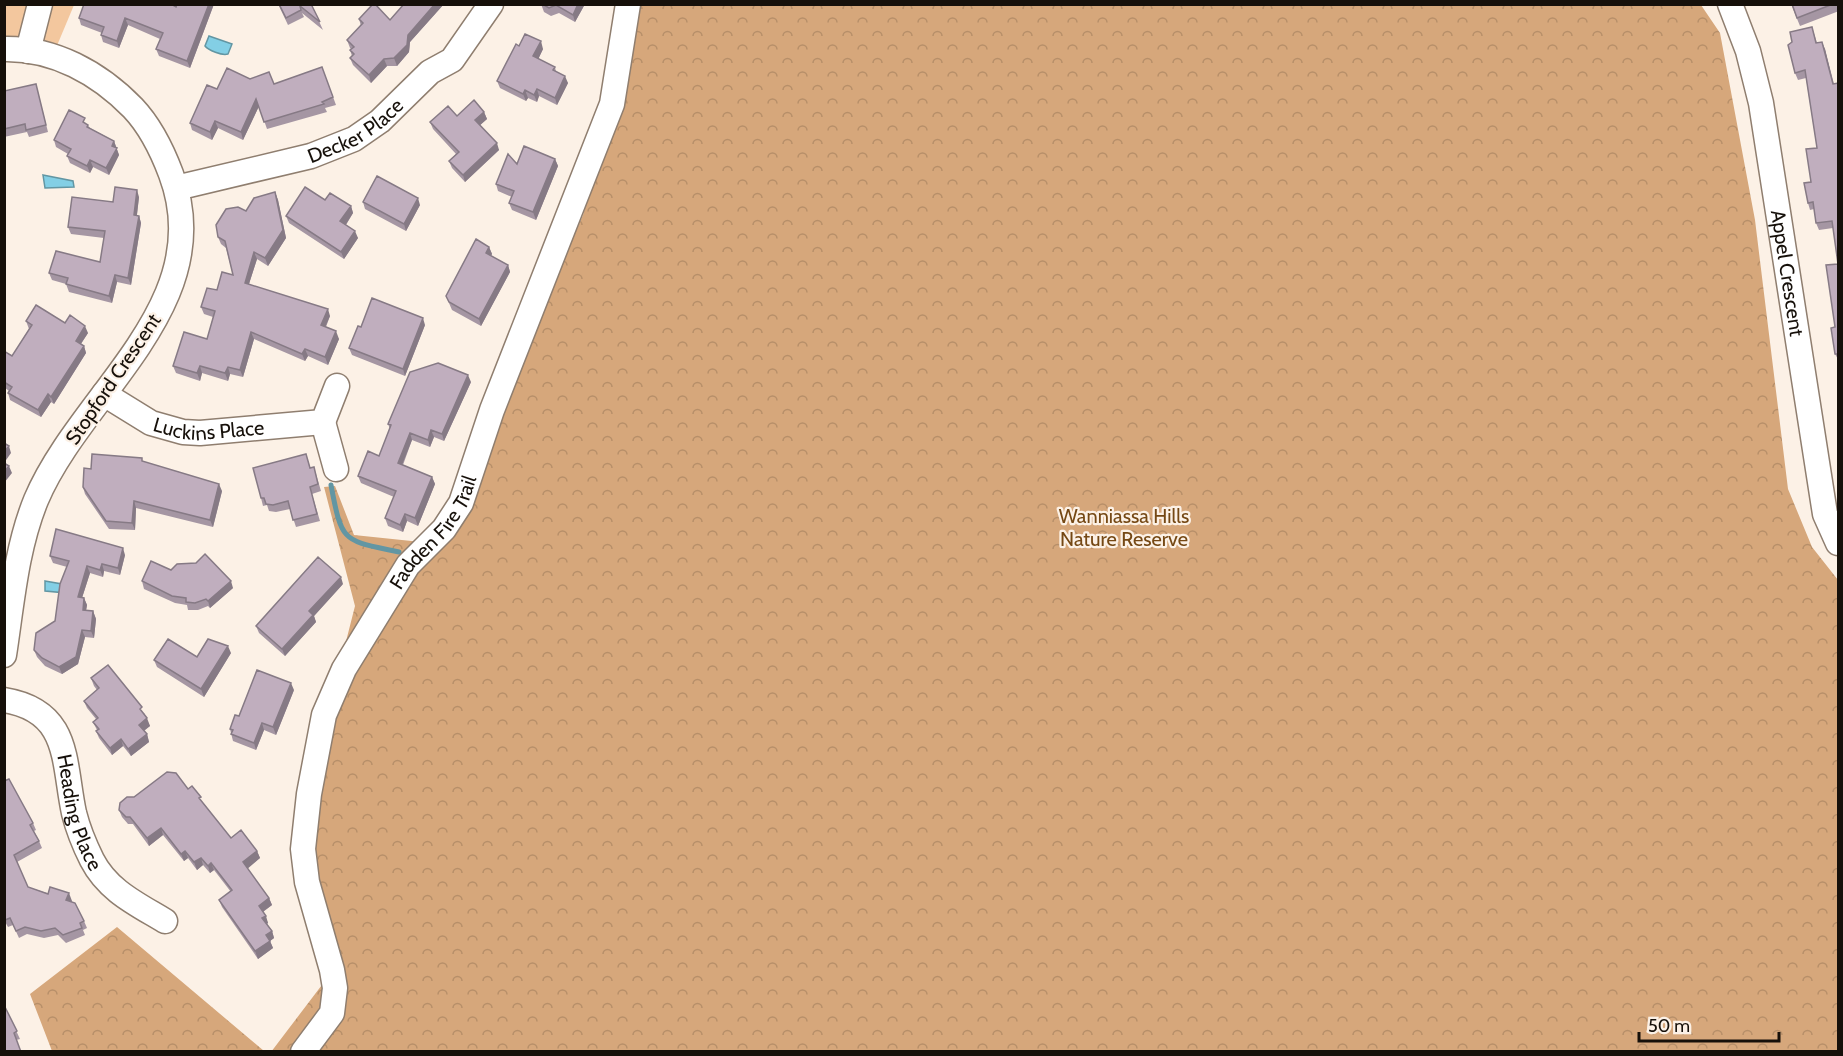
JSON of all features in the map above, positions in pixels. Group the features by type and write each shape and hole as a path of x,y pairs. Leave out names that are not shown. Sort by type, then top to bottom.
{"street":[{"path":"28,51 40,4"},
{"name":"Decker Place","path":"176,188 311,156 354,139 380,122 430,72 452,60 491,4"},
{"name":"Fadden Fire Trail","path":"303,1052 332,1013 334,988 332,970 307,882 303,849 309,794 324,715 344,669 408,565 444,529 461,503 492,410 612,104 628,4"},
{"name":"Appel Crescent","path":"1730,4 1748,51 1761,103 1826,514 1839,543"},
{"name":"Stopford Crescent","path":"4,49 52,56 86,70 116,90 147,126 162,150 176,188 181,220 180,254 171,287 156,320 66,447 37,498 24,535 16,572 4,655"},
{"path":"336,469 323,422 337,386"},
{"name":"Luckins Place","path":"104,394 151,423 183,432 200,433 323,422"},
{"name":"Heading Place","path":"4,700 30,707 56,729 66,751 79,830 93,862 113,889 165,921"}],"shaded area":[{"path":"5,5 74,5 56,48 5,41"}],"green space":[{"name":"Wanniassa Hills Nature Reserve","path":"639,5 1701,5 1720,33 1755,220 1788,489 1812,547 1838,580 1838,1051 271,1052 331,973 316,879 311,779 355,606 324,487 335,486 354,535 421,542 463,522 494,417 583,215 637,27"},
{"path":"117,927 264,1051 52,1051 30,994"}],"water":[{"path":"209,36 232,44 228,54 207,48 205,46"},
{"path":"43,175 73,181 74,187 45,188"},
{"path":"45,581 62,584 67,593 45,591"}],"building":[{"path":"84,4 171,4 176,7 177,4 209,4 187,61 156,49 163,33 125,18 117,41 101,35 104,27 79,18"},
{"path":"279,4 311,4 320,22 300,6 301,10 286,18"},
{"path":"373,4 390,20 404,4 435,4 408,35 407,45 394,58 384,59 369,75 350,58 354,54 350,50 354,47 347,40 363,23 359,19"},
{"path":"542,4 578,4 573,15 556,5 549,8"},
{"path":"1792,4 1833,4 1797,18"},
{"path":"1812,27 1816,43 1822,42 1833,84 1839,83 1839,354 1835,354 1831,328 1835,327 1826,265 1838,264 1832,221 1816,223 1813,202 1808,203 1804,183 1811,182 1806,149 1817,148 1805,70 1795,73 1788,45 1792,42 1790,32"},
{"path":"525,34 541,41 533,56 555,67 553,70 565,76 555,98 537,89 534,95 525,90 523,94 497,81 516,44 519,46"},
{"path":"322,67 333,97 322,102 324,104 264,122 256,99 241,132 215,121 210,132 190,123 207,85 217,89 227,68 250,79 269,72 274,84"},
{"path":"36,84 46,125 26,130 25,124 4,129 4,91"},
{"path":"474,100 484,112 475,120 497,143 463,175 449,161 459,152 430,122 448,106 457,116"},
{"path":"69,110 85,118 83,122 88,125 87,127 114,141 112,146 117,148 106,168 90,160 87,166 67,156 71,149 54,140"},
{"path":"524,146 555,159 533,212 509,203 514,191 496,184 508,154 517,164"},
{"path":"377,176 418,198 404,224 363,202"},
{"path":"115,187 137,190 134,215 139,216 128,278 115,275 109,296 66,284 68,278 49,273 56,251 100,262 105,231 68,227 72,197 113,202"},
{"path":"305,187 325,200 330,193 351,206 340,221 355,231 341,252 286,216"},
{"path":"275,192 283,230 265,258 254,252 245,283 328,309 321,325 336,331 325,357 305,349 302,354 251,332 240,370 228,367 225,373 200,366 197,373 173,366 184,332 207,339 215,311 201,307 207,288 217,290 222,272 233,275 225,241 218,237 216,225 226,209 238,207 246,211 254,198"},
{"path":"476,239 489,247 486,253 508,265 479,319 449,302 446,296"},
{"path":"372,298 423,318 403,369 349,348 358,326 361,327"},
{"path":"36,305 65,323 70,315 85,326 76,341 84,346 51,397 48,394 38,410 8,393 12,387 4,382 4,351 12,356 32,325 26,321"},
{"path":"438,363 468,375 442,434 431,430 428,440 410,433 398,463 432,477 415,518 405,514 400,525 385,518 396,491 358,476 368,451 379,456 391,425 388,424 410,372"},
{"path":"92,454 142,458 142,461 219,484 210,520 134,501 132,523 106,521 83,487 84,468 91,469"},
{"path":"306,454 310,468 314,467 318,484 310,487 317,514 293,520 288,501 273,505 266,504 264,498 261,498 253,468"},
{"path":"56,529 123,548 118,568 102,564 100,570 87,566 78,597 84,598 83,610 93,611 91,631 82,630 76,657 59,667 42,658 34,650 36,633 55,621 60,584 69,561 50,556"},
{"path":"205,554 231,581 208,601 206,599 195,603 186,602 186,598 172,596 142,581 151,561 171,570 177,564 196,563"},
{"path":"318,557 341,577 309,611 313,615 282,649 256,626"},
{"path":"168,639 197,657 208,639 228,646 201,689 154,660"},
{"path":"108,665 142,707 140,709 147,718 139,725 147,734 128,749 121,739 110,748 96,731 99,729 93,722 98,718 84,701 99,688 91,678"},
{"path":"257,670 291,683 273,727 262,723 254,743 231,734 233,730 230,729 235,715 239,716"},
{"path":"167,772 176,773 188,789 192,786 231,838 241,830 257,851 243,862 269,898 259,906 266,916 262,918 272,931 266,935 270,941 255,951 219,900 232,890 211,863 208,866 201,858 194,862 185,851 181,854 161,828 147,838 130,817 126,817 119,810 120,803 127,797 134,797"},
{"path":"9,779 33,823 30,825 39,841 14,855 28,887 48,894 50,887 69,893 66,900 75,903 84,921 80,923 82,928 63,935 55,928 41,931 25,927 16,931 10,918 5,920 4,918 4,781"},
{"path":"4,1005 17,1031 14,1033 21,1052 4,1052"}],"waterway":[{"path":"331,485 338,519 348,536 366,545 399,552"}]}
